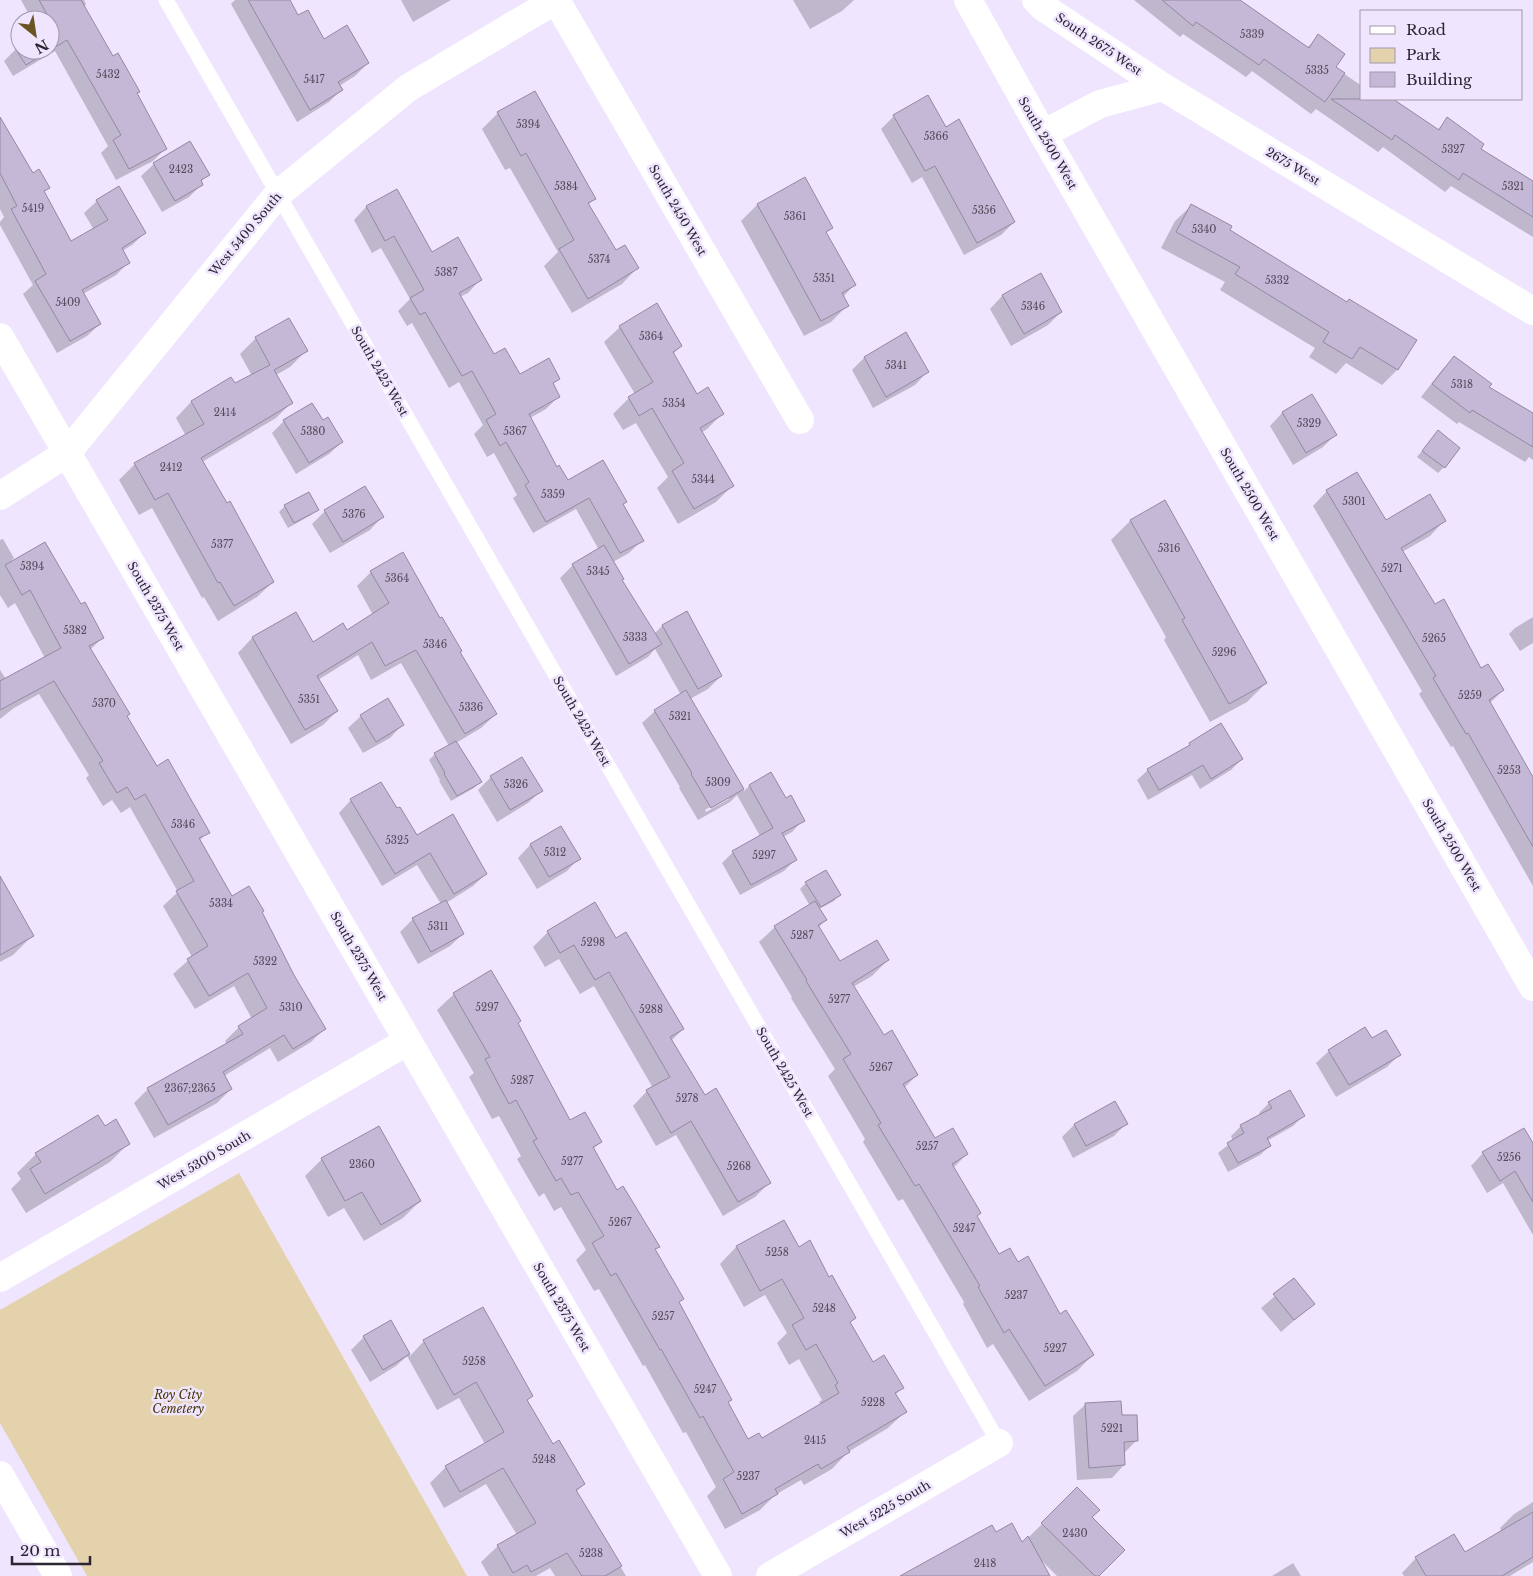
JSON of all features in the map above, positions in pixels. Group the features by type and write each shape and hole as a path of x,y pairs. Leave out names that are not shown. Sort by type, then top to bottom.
{"street":[{"name":"West 5400 South","path":"0,496 67,453 278,194 408,88 556,0"},
{"name":"South 2450 West","path":"556,0 800,420"},
{"name":"South 2500 West","path":"968,0 1533,987"},
{"name":"South 2675 West","path":"1036,0 1163,87"},
{"path":"1043,134 1100,104 1163,87"},
{"name":"2675 West","path":"1163,87 1533,311"},
{"name":"South 2375 West","path":"0,337 718,1576"},
{"name":"West 5300 South","path":"0,1278 408,1041"},
{"name":"West 5225 South","path":"770,1576 999,1443"},
{"path":"2,1485 58,1576"}],"lane":[{"name":"South 2425 West","path":"166,0 999,1443"}],"green space":[{"name":"Roy City Cemetery","path":"239,1173 467,1576 87,1576 0,1423 0,1310"}],"building":[{"path":"39,0 81,0 113,56 118,53 140,92 137,93 167,149 129,169 113,140 121,135 67,40 60,44 60,10 45,10"},
{"path":"248,0 290,0 298,15 308,10 324,39 347,25 369,63 338,82 343,90 310,110"},
{"path":"1162,0 1240,0 1309,48 1318,34 1345,54 1336,67 1345,73 1325,102 1264,59 1259,65 1196,22 1193,26"},
{"path":"23,60 34,60 26,65"},
{"path":"535,91 596,199 588,203 616,250 625,245 639,268 588,299 559,249 574,240 526,153 521,156 497,112"},
{"path":"928,95 946,127 959,119 1015,222 977,243 935,166 925,171 893,115"},
{"path":"1331,99 1394,100 1439,130 1447,117 1484,144 1481,149 1533,181 1533,217 1463,173 1459,180 1395,135 1392,140"},
{"path":"0,117 33,173 39,169 50,188 44,191 71,241 108,220 96,200 119,186 146,233 122,248 130,263 82,290 101,324 70,341 35,281 46,274 11,209 17,206 0,173"},
{"path":"190,141 210,175 201,180 203,185 175,201 153,163"},
{"path":"805,177 833,228 826,232 856,285 842,293 849,306 821,321 757,204"},
{"path":"397,189 432,252 458,237 482,280 459,293 494,354 505,348 520,374 549,358 560,379 553,383 560,397 529,414 557,467 559,465 568,480 603,460 627,502 623,504 644,541 620,553 589,498 546,522 525,485 529,482 506,442 500,446 486,420 496,414 472,371 462,376 425,312 420,315 410,298 424,290 394,236 385,241 366,206"},
{"path":"1191,204 1232,226 1230,230 1347,302 1349,299 1417,340 1398,370 1360,347 1352,359 1323,342 1329,332 1235,274 1240,267 1176,232"},
{"path":"1041,273 1062,312 1024,334 1002,295"},
{"path":"657,303 682,346 673,352 697,394 708,387 724,414 700,428 734,486 694,509 672,471 684,463 652,408 639,416 628,397 653,382 619,326"},
{"path":"289,318 308,351 274,370 293,403 201,458 227,503 230,501 274,582 234,606 220,582 218,583 168,493 155,500 134,463 204,424 191,401 231,377 235,383 270,365 255,337"},
{"path":"906,332 929,372 886,397 864,357"},
{"path":"1454,356 1492,384 1489,387 1533,413 1533,447 1472,410 1470,413 1432,384"},
{"path":"1312,394 1337,435 1306,453 1282,412"},
{"path":"312,403 323,420 328,417 343,442 309,463 283,420"},
{"path":"1438,430 1460,448 1445,468 1422,451"},
{"path":"1357,472 1386,520 1430,494 1446,521 1401,548 1435,604 1444,599 1481,668 1488,664 1504,690 1489,700 1533,777 1533,847 1468,733 1466,734 1433,678 1436,676 1326,490"},
{"path":"365,486 384,517 343,542 324,510"},
{"path":"309,492 319,510 294,523 284,505"},
{"path":"1165,500 1267,683 1229,704 1182,620 1185,618 1130,520"},
{"path":"45,542 81,604 85,602 104,638 89,646 130,714 127,716 157,766 168,759 210,833 199,838 232,896 249,886 264,911 262,912 294,975 326,1029 293,1049 284,1035 223,1072 232,1089 168,1125 147,1088 243,1034 238,1026 267,1008 248,973 209,996 187,959 208,946 176,891 194,881 145,794 135,800 127,787 117,793 99,763 103,761 54,681 0,710 0,681 61,648 30,590 22,595 5,565"},
{"path":"604,545 624,579 622,580 662,644 629,664 572,564"},
{"path":"403,552 497,714 465,734 416,650 385,666 372,642 317,676 338,711 305,730 252,637 296,612 313,642 343,623 347,630 389,603 370,571"},
{"path":"687,611 722,676 698,689 662,625"},
{"path":"686,690 744,789 711,808 654,710"},
{"path":"388,698 404,725 376,742 360,715"},
{"path":"1221,723 1243,759 1211,779 1203,765 1159,790 1147,769 1190,745 1189,743"},
{"path":"456,741 482,782 457,796 434,753"},
{"path":"522,757 543,791 510,810 490,776"},
{"path":"771,772 786,798 791,795 805,821 782,833 797,860 751,885 732,851 773,828 749,785"},
{"path":"381,782 397,808 400,807 417,835 453,814 487,874 454,894 430,853 395,874 350,799"},
{"path":"561,826 581,859 549,877 530,844"},
{"path":"826,870 841,895 821,907 805,882"},
{"path":"0,876 34,936 0,955"},
{"path":"446,900 464,934 431,952 412,918"},
{"path":"815,901 827,920 818,925 840,961 877,940 889,960 852,983 884,1035 892,1030 918,1075 903,1084 935,1138 953,1128 968,1154 952,1164 981,1213 977,1216 999,1254 1010,1248 1018,1262 1028,1256 1060,1314 1066,1310 1094,1355 1045,1386 1009,1329 1004,1333 978,1287 980,1286 919,1184 915,1186 878,1125 881,1123 843,1059 851,1054 774,926"},
{"path":"595,902 616,938 626,932 684,1029 670,1037 705,1095 716,1088 771,1183 738,1202 691,1121 671,1133 646,1090 670,1077 609,972 595,980 574,945 560,953 547,931"},
{"path":"491,970 521,1021 518,1023 570,1120 585,1112 602,1142 593,1147 617,1190 623,1186 660,1247 655,1249 684,1299 679,1302 732,1400 728,1402 748,1439 759,1433 762,1438 839,1393 835,1385 838,1383 816,1344 806,1350 792,1325 804,1318 782,1279 760,1291 736,1246 784,1220 799,1247 810,1240 829,1277 832,1275 856,1318 850,1322 873,1362 884,1355 904,1388 895,1393 907,1412 847,1447 850,1452 821,1469 818,1464 775,1489 778,1494 742,1514 723,1479 734,1472 703,1416 700,1418 616,1273 611,1276 592,1243 604,1236 578,1192 571,1195 561,1178 556,1181 533,1141 537,1139 516,1100 509,1104 485,1059 490,1057 453,993"},
{"path":"1365,1027 1372,1038 1386,1030 1401,1055 1349,1085 1328,1050"},
{"path":"1290,1090 1305,1116 1267,1138 1271,1146 1238,1163 1227,1143 1244,1133 1240,1125 1272,1108 1268,1102"},
{"path":"1115,1101 1128,1124 1086,1146 1074,1124"},
{"path":"98,1115 105,1126 116,1119 130,1144 45,1194 30,1169 41,1162 35,1153"},
{"path":"379,1126 421,1201 381,1225 362,1192 345,1201 321,1158"},
{"path":"1524,1128 1533,1143 1533,1202 1515,1171 1500,1181 1482,1152"},
{"path":"1294,1278 1315,1304 1294,1320 1273,1294"},
{"path":"483,1307 533,1396 527,1400 553,1444 559,1440 585,1484 576,1490 622,1566 605,1576 582,1576 567,1553 531,1572 527,1565 513,1573 497,1545 536,1523 503,1468 460,1492 445,1466 504,1432 476,1382 454,1395 423,1340"},
{"path":"391,1320 410,1354 383,1370 363,1336"},
{"path":"1121,1401 1122,1415 1137,1415 1138,1441 1124,1442 1125,1465 1089,1468 1085,1403"},
{"path":"1077,1487 1100,1510 1092,1517 1125,1550 1099,1576 1095,1576 1041,1523"},
{"path":"1533,1512 1533,1557 1502,1576 1426,1576 1415,1557 1454,1534 1465,1552"},
{"path":"1012,1523 1022,1542 1028,1536 1050,1576 900,1576 992,1525 996,1532"}]}
